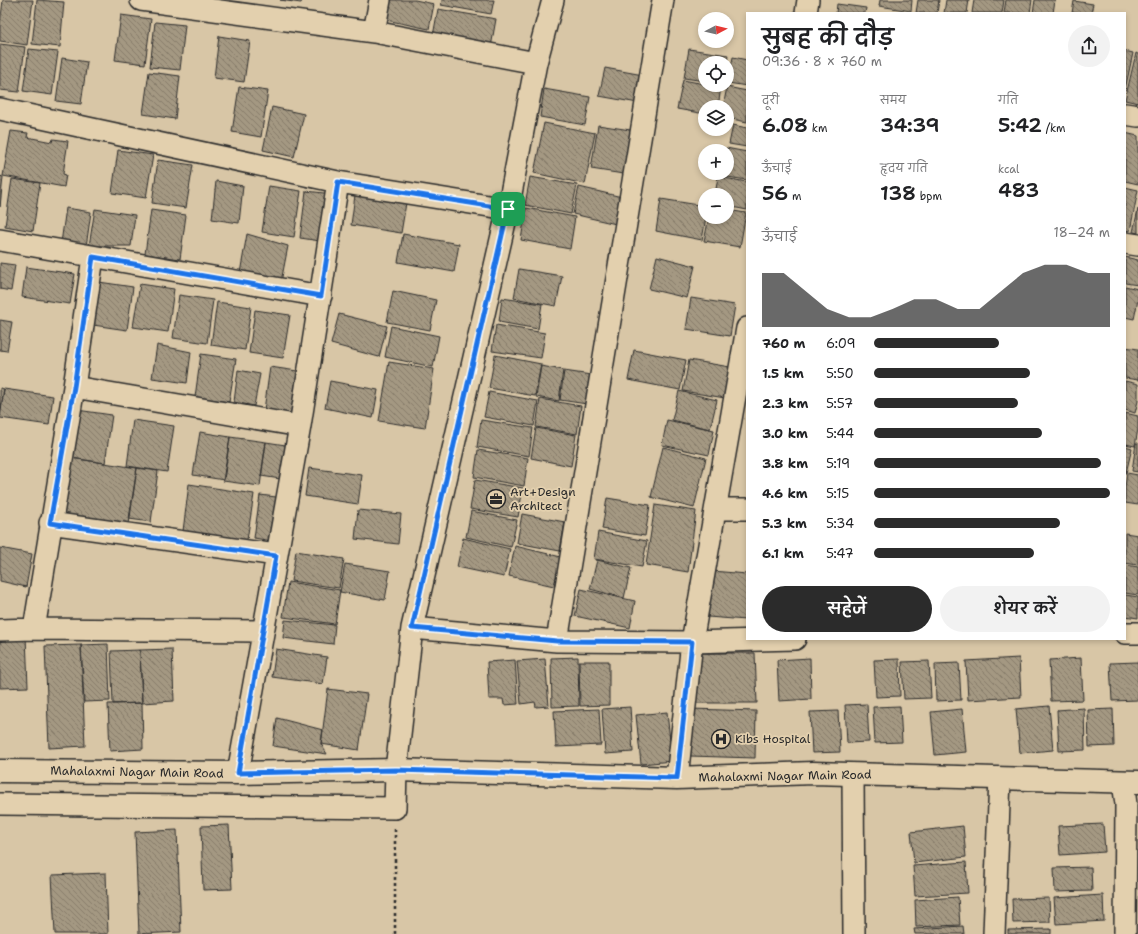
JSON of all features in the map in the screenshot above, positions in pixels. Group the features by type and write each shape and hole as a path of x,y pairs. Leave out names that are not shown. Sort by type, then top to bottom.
{"street":[{"path":"141,0 374,32 536,63"},
{"path":"374,32 380,0"},
{"path":"0,804 395,808 396,770 412,628 508,209 536,63 553,0"},
{"path":"557,641 662,0"},
{"path":"806,12 808,0"},
{"path":"0,109 338,182 508,209"},
{"path":"1126,114 1138,116"},
{"path":"238,773 262,631 300,426 338,182"},
{"path":"0,240 321,296"},
{"path":"1126,243 1138,245"},
{"path":"34,629 50,523 74,387 93,257"},
{"path":"677,778 692,642 746,334"},
{"path":"74,387 300,426"},
{"path":"716,509 746,509"},
{"path":"50,523 276,556"},
{"path":"412,628 557,641 692,642 761,640"},
{"path":"0,630 262,631"},
{"path":"1126,633 1138,633"},
{"name":"Mahalaxmi Nagar Main Road","path":"0,771 238,773 396,770 677,778 813,773 1130,782"},
{"path":"853,774 854,934"},
{"path":"994,934 1000,778"},
{"path":"1125,934 1126,804 1130,782"}],"path":[{"path":"395,808 395,934"}],"building":[{"path":"3,0 33,0 27,45 0,41"},
{"path":"37,0 64,2 60,47 32,44"},
{"path":"280,0 302,0 301,3"},
{"path":"390,0 415,0 434,4 429,29 386,20"},
{"path":"442,0 494,0 491,14 441,5"},
{"path":"880,0 912,0 911,11 879,6"},
{"path":"918,0 939,0 937,12 916,12"},
{"path":"946,0 969,0 967,12 944,12"},
{"path":"974,0 1004,0 1002,12 972,12"},
{"path":"1006,0 1032,0 1030,12 1004,12"},
{"path":"1035,0 1055,0 1053,12 1033,12"},
{"path":"1074,1 1093,4 1091,12 1072,12"},
{"path":"837,4 866,8 865,12 836,12"},
{"path":"438,9 496,19 491,47 433,36"},
{"path":"121,15 151,19 145,64 115,60"},
{"path":"155,22 185,25 180,70 150,67"},
{"path":"219,36 250,41 244,82 214,78"},
{"path":"0,44 25,47 19,92 0,90"},
{"path":"29,49 58,52 52,95 23,91"},
{"path":"689,49 728,55 698,56 698,80 684,78"},
{"path":"1126,51 1133,53 1126,85"},
{"path":"1136,53 1138,54 1138,103 1126,100"},
{"path":"734,57 746,60 746,86 734,84"},
{"path":"62,58 87,62 81,104 56,101"},
{"path":"605,68 643,75 638,103 599,96"},
{"path":"149,72 180,76 175,119 143,114"},
{"path":"683,80 698,83 698,92 720,92 719,100 698,100 698,113 677,109"},
{"path":"239,87 268,91 261,137 232,132"},
{"path":"734,88 746,91 746,122 734,119 734,100 724,100 726,92 734,92"},
{"path":"544,89 590,97 585,125 540,117"},
{"path":"272,107 304,114 294,157 263,150"},
{"path":"544,123 595,133 585,184 534,173"},
{"path":"598,125 637,131 630,175 591,169"},
{"path":"734,125 746,128 746,147 729,144 731,136 734,136"},
{"path":"11,131 28,133 27,137 52,142 53,139 68,141 63,174 66,175 64,187 3,176"},
{"path":"1126,133 1138,136 1138,184 1126,181"},
{"path":"118,150 153,155 146,198 112,193"},
{"path":"734,150 746,152 746,180 734,178"},
{"path":"158,160 193,165 186,208 152,203"},
{"path":"0,176 3,177 0,207"},
{"path":"530,177 577,185 571,214 525,205"},
{"path":"12,179 40,183 33,231 5,226"},
{"path":"718,180 734,180 746,182 746,210 734,207 734,188 716,188"},
{"path":"216,181 243,186 239,223 212,219"},
{"path":"269,186 301,191 294,237 262,232"},
{"path":"579,187 622,197 616,224 573,214"},
{"path":"1126,187 1138,190 1130,231 1126,230"},
{"path":"306,191 333,194 327,242 300,238"},
{"path":"355,195 406,203 401,233 351,225"},
{"path":"661,199 698,205 698,224 705,224 702,240 656,231"},
{"path":"66,208 91,212 86,247 61,243"},
{"path":"526,208 575,217 570,249 521,240"},
{"path":"95,209 135,215 131,246 89,246"},
{"path":"1138,209 1138,233 1133,232"},
{"path":"151,210 186,215 180,259 145,254"},
{"path":"734,211 746,213 740,247 704,241 708,224 734,224"},
{"path":"247,234 288,246 281,282 240,273"},
{"path":"403,234 459,244 454,272 398,262"},
{"path":"657,256 695,266 687,298 649,289"},
{"path":"1126,257 1138,260 1138,285 1126,283"},
{"path":"0,263 15,265 11,291 0,289"},
{"path":"26,267 75,274 70,304 22,297"},
{"path":"519,269 562,276 556,306 514,298"},
{"path":"99,282 133,287 127,330 93,325"},
{"path":"140,284 174,289 168,332 133,327"},
{"path":"1126,286 1138,289 1138,300 1134,319 1126,317"},
{"path":"393,291 436,300 430,330 387,322"},
{"path":"179,295 213,300 207,343 173,338"},
{"path":"502,298 542,304 538,329 499,322"},
{"path":"691,298 735,305 730,336 686,329"},
{"path":"217,302 251,307 245,350 211,345"},
{"path":"255,310 290,315 283,358 249,353"},
{"path":"339,314 387,326 379,357 331,344"},
{"path":"0,320 12,322 7,351 0,350"},
{"path":"496,325 545,333 541,358 492,351"},
{"path":"391,326 439,336 433,367 385,357"},
{"path":"157,345 191,352 187,383 152,378"},
{"path":"1126,347 1138,349 1138,380 1126,378"},
{"path":"634,350 686,360 680,390 628,380"},
{"path":"201,354 236,359 229,402 195,397"},
{"path":"495,355 541,364 535,396 489,388"},
{"path":"689,360 730,367 725,398 683,391"},
{"path":"389,362 434,369 425,428 379,421"},
{"path":"541,366 563,370 559,401 536,397"},
{"path":"270,367 304,372 298,415 264,410"},
{"path":"238,370 260,374 254,406 234,402"},
{"path":"564,371 591,375 587,404 560,400"},
{"path":"330,381 378,390 373,418 325,408"},
{"path":"1126,381 1138,384 1138,401 1135,413 1126,410"},
{"path":"0,388 4,389 0,414"},
{"path":"4,389 53,396 49,425 0,418"},
{"path":"679,391 717,400 710,429 672,420"},
{"path":"489,392 538,401 534,426 484,417"},
{"path":"540,399 581,406 577,434 536,427"},
{"path":"77,410 112,415 105,463 71,458"},
{"path":"1126,413 1138,416 1138,429 1135,446 1126,444"},
{"path":"133,420 174,426 167,472 127,466"},
{"path":"481,420 533,428 529,456 477,447"},
{"path":"667,420 714,430 709,455 662,445"},
{"path":"536,428 576,435 571,466 531,458"},
{"path":"200,432 230,437 224,480 193,475"},
{"path":"230,437 266,442 260,486 223,481"},
{"path":"266,442 292,446 287,480 261,476"},
{"path":"1136,443 1138,443 1138,472 1132,471"},
{"path":"1126,446 1132,448 1126,473"},
{"path":"663,447 706,458 694,508 651,497"},
{"path":"478,450 528,458 524,486 474,477"},
{"path":"71,458 137,468 129,524 62,515"},
{"path":"137,468 158,471 151,522 129,519"},
{"path":"309,468 362,475 358,504 305,496"},
{"path":"1127,473 1138,475 1138,505 1126,503"},
{"name":"Art+Design Architect","path":"475,480 523,488 518,517 470,509"},
{"path":"189,484 254,494 247,540 183,531"},
{"path":"260,495 284,498 278,542 254,538"},
{"path":"607,498 650,505 645,536 602,529"},
{"path":"655,505 696,511 688,572 646,565"},
{"path":"358,510 401,514 398,544 355,539"},
{"path":"471,511 517,520 511,547 466,537"},
{"path":"522,514 565,522 560,551 517,543"},
{"path":"598,532 647,541 642,567 594,559"},
{"path":"1126,533 1138,535 1138,565 1126,563"},
{"path":"463,538 510,549 504,577 457,567"},
{"path":"515,546 561,557 554,586 509,576"},
{"path":"0,548 32,554 26,587 0,581"},
{"path":"296,551 344,559 339,588 291,581"},
{"path":"597,560 631,568 624,598 590,589"},
{"path":"345,564 390,571 385,600 340,592"},
{"path":"1126,565 1138,567 1138,595 1126,593"},
{"path":"712,571 746,574 746,620 708,617"},
{"path":"288,582 340,590 335,624 283,617"},
{"path":"581,589 635,601 630,628 575,616"},
{"path":"1126,595 1138,597 1138,618 1126,616"},
{"path":"285,620 335,625 333,644 283,638"},
{"path":"26,636 28,687 0,688 0,637"},
{"path":"108,644 110,701 84,702 81,645"},
{"path":"81,645 85,746 49,748 45,646"},
{"path":"172,649 174,701 142,703 140,650"},
{"path":"276,649 327,657 323,684 272,677"},
{"path":"140,650 142,703 113,704 111,651"},
{"path":"697,653 755,653 757,703 693,703"},
{"path":"578,657 579,706 552,707 551,658"},
{"path":"810,658 811,699 779,701 777,660"},
{"path":"1019,658 1021,697 968,700 966,661"},
{"path":"1081,658 1083,700 1051,701 1049,660"},
{"path":"545,659 549,706 536,707 535,702 521,704 517,661"},
{"path":"899,659 900,696 876,697 874,660"},
{"path":"515,660 518,704 504,705 503,699 489,699 487,662"},
{"path":"579,661 609,661 609,705 580,706"},
{"path":"929,661 931,698 904,699 902,662"},
{"path":"1138,662 1138,700 1112,701 1110,663"},
{"path":"959,663 961,700 936,701 935,664"},
{"path":"328,689 367,694 359,750 321,744"},
{"path":"142,703 143,749 110,751 108,704"},
{"path":"867,704 869,742 847,743 845,705"},
{"path":"900,706 902,742 875,743 873,707"},
{"path":"1049,706 1053,750 1020,753 1016,709"},
{"path":"630,707 633,752 605,754 602,709"},
{"path":"1084,708 1085,750 1059,751 1057,710"},
{"path":"599,709 601,745 556,747 554,711"},
{"path":"691,709 756,711 755,758 690,756"},
{"path":"962,709 966,752 935,755 931,712"},
{"path":"1113,709 1114,746 1089,747 1088,710"},
{"path":"838,711 840,752 812,753 810,712"},
{"path":"667,712 672,761 641,764 636,715"},
{"path":"277,718 323,730 321,744 327,754 273,746"},
{"path":"1103,824 1105,852 1060,855 1058,826"},
{"path":"229,825 232,889 203,890 201,826"},
{"path":"963,826 966,857 914,863 911,832"},
{"path":"177,830 181,932 139,934 135,832"},
{"path":"966,862 968,893 915,896 913,866"},
{"path":"1091,867 1092,891 1055,892 1054,868"},
{"path":"106,873 108,934 55,934 52,875"},
{"path":"1103,895 1104,921 1056,924 1054,898"},
{"path":"958,897 960,925 916,927 915,900"},
{"path":"1049,898 1050,922 1013,923 1012,899"},
{"path":"963,926 964,934 915,934 914,929"},
{"path":"1051,929 1051,934 1008,934 1008,930"}],"place":[{"name":"Art+Design Architect","path":"496,499"},
{"name":"Kibs Hospital","path":"721,739"}],"route":[{"path":"338,182 508,209 412,628 557,641 692,642 677,778 396,770 238,773 276,556 50,523 74,387 93,257 321,296 338,182"}]}
